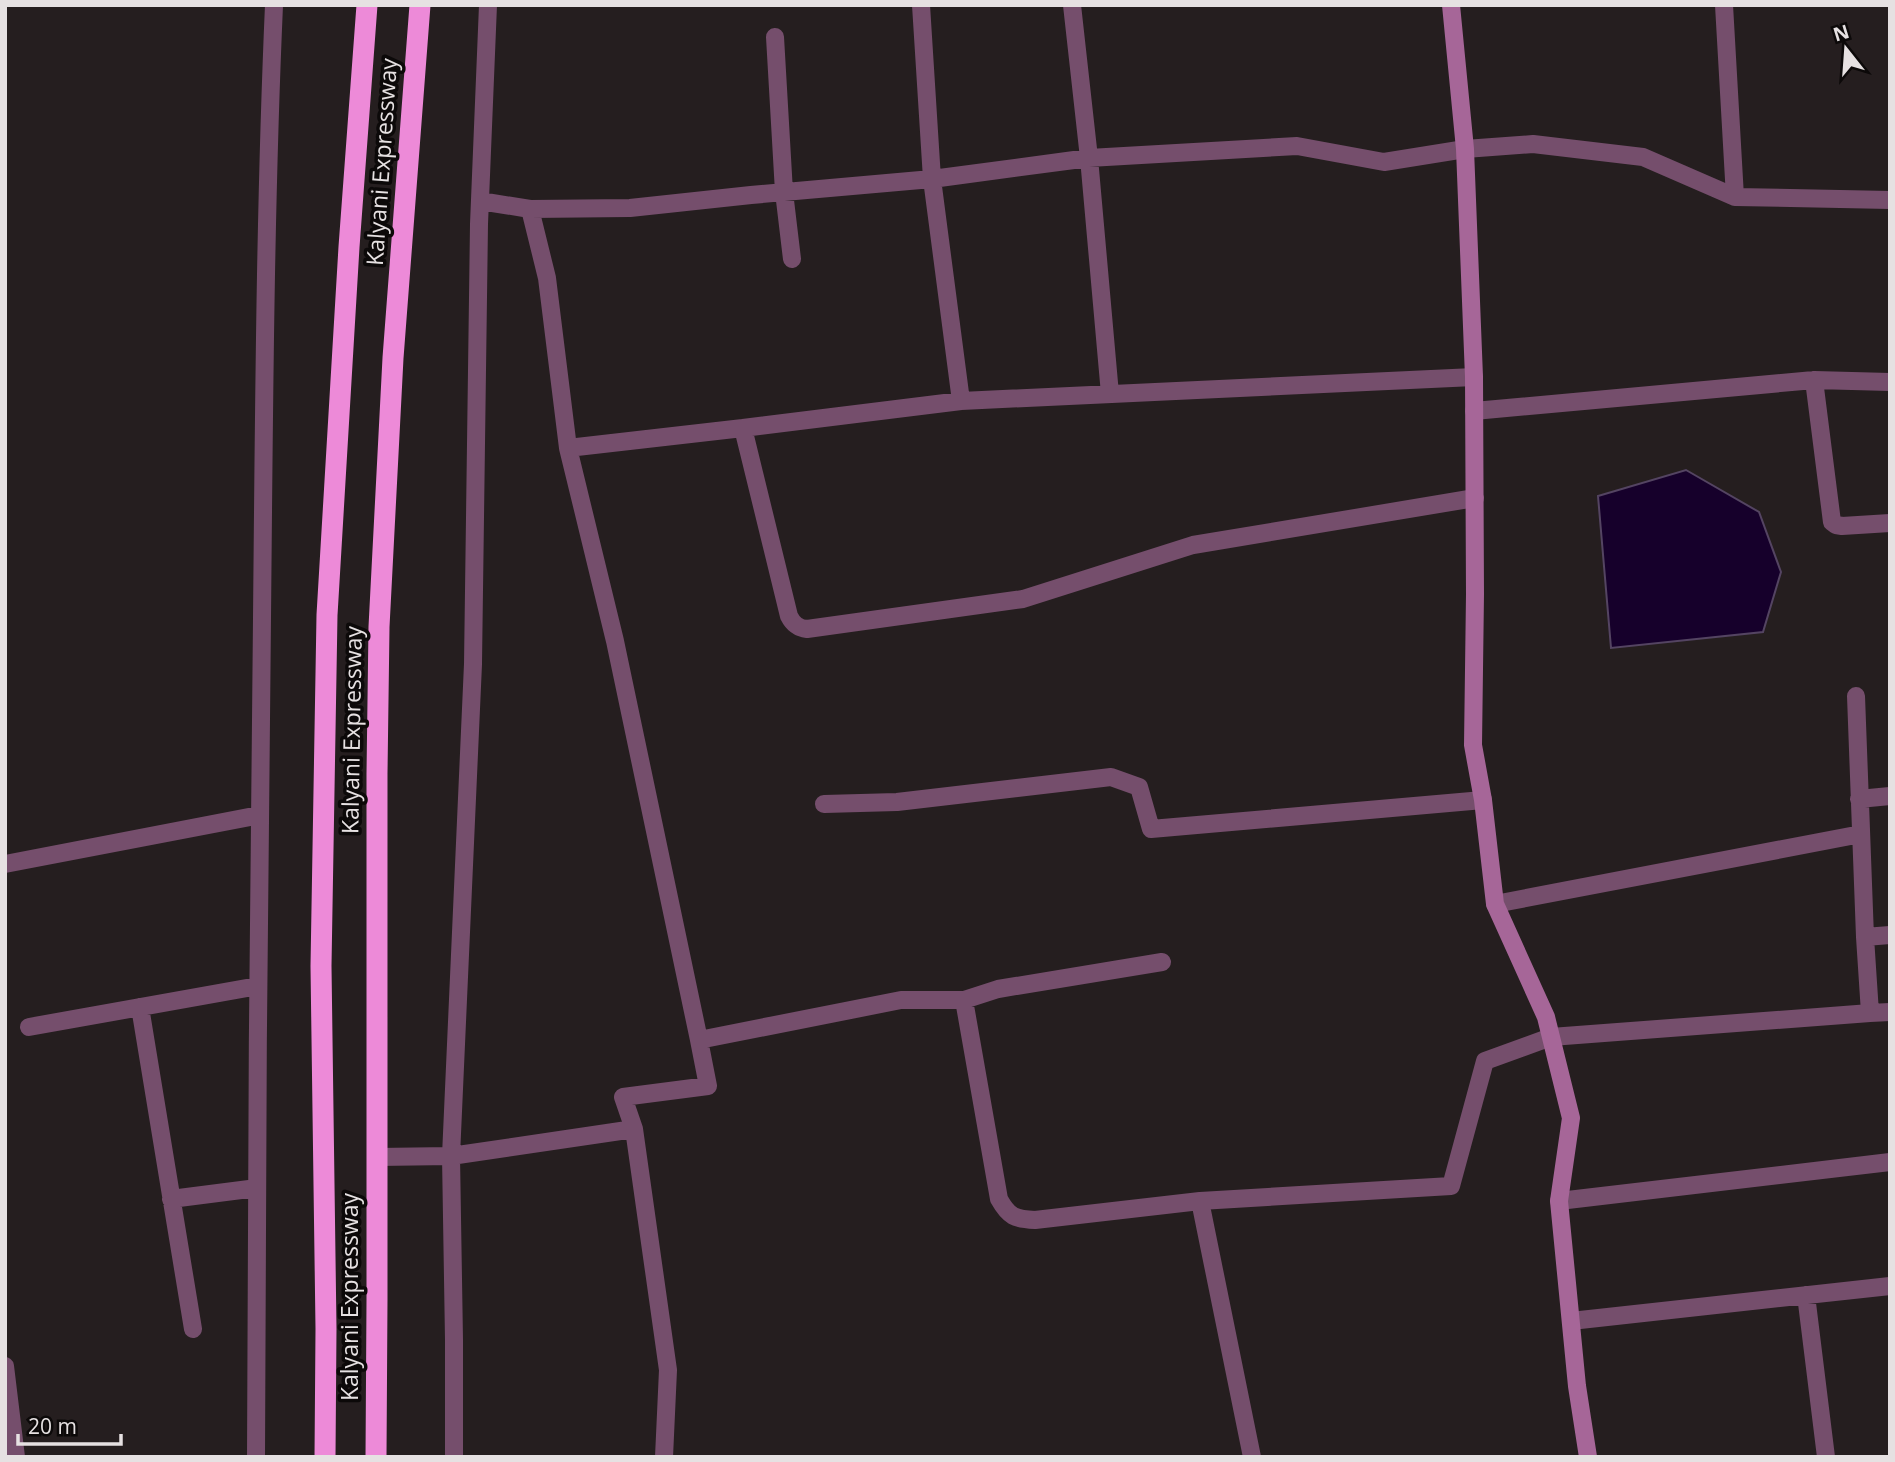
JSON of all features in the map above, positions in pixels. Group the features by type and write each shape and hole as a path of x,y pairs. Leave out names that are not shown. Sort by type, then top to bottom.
{"highway":[{"name":"Kalyani Expressway","path":"325,1457 321,965 327,615 349,247 367,5"},
{"name":"Kalyani Expressway","path":"376,1457 377,774 380,627 393,358 420,5"}],"street":[{"path":"256,1457 260,815 269,154 274,5"},
{"path":"454,1457 451,1156 473,664 480,201 488,5"},
{"path":"921,5 932,179 961,401"},
{"path":"1072,5 1110,394"},
{"path":"1451,5 1465,149 1474,377 1473,746 1483,800 1495,904 1546,1017 1571,1118 1559,1201 1577,1386 1588,1457"},
{"path":"1724,5 1735,197"},
{"path":"775,37 784,192 792,259"},
{"path":"480,201 530,209 629,208 932,179 1089,158 1297,146 1384,162 1465,149 1533,144 1643,157 1735,197 1890,200"},
{"path":"530,209 547,278 568,448 615,641 708,1086 622,1097 634,1129 668,1370 664,1457"},
{"path":"568,448 961,401 1474,377"},
{"path":"1474,411 1814,380 1890,382"},
{"path":"1814,380 1832,522 1842,526 1890,523"},
{"path":"743,428 789,616 793,624 807,629 1023,599 1193,545 1475,498"},
{"path":"1856,696 1870,1013"},
{"path":"824,804 897,802 1111,777 1139,787 1152,829 1483,800"},
{"path":"1859,799 1890,796"},
{"path":"5,864 260,815"},
{"path":"1495,904 1861,834"},
{"path":"1865,937 1890,935"},
{"path":"699,1040 901,1000 964,1000 998,989 1162,962"},
{"path":"29,1027 258,986"},
{"path":"964,1000 999,1199 1006,1212 1018,1219 1035,1220 1200,1200 1451,1186 1485,1061 1551,1037 1890,1012"},
{"path":"140,1007 193,1329"},
{"path":"377,1157 451,1156 634,1129"},
{"path":"1559,1201 1890,1162"},
{"path":"172,1199 257,1188"},
{"path":"1200,1200 1252,1457"},
{"path":"1571,1321 1890,1286"},
{"path":"1806,1295 1826,1457"},
{"path":"5,1366 16,1457"}],"shaded area":[{"path":"1686,470 1759,512 1781,572 1763,632 1611,648 1598,496"}]}
